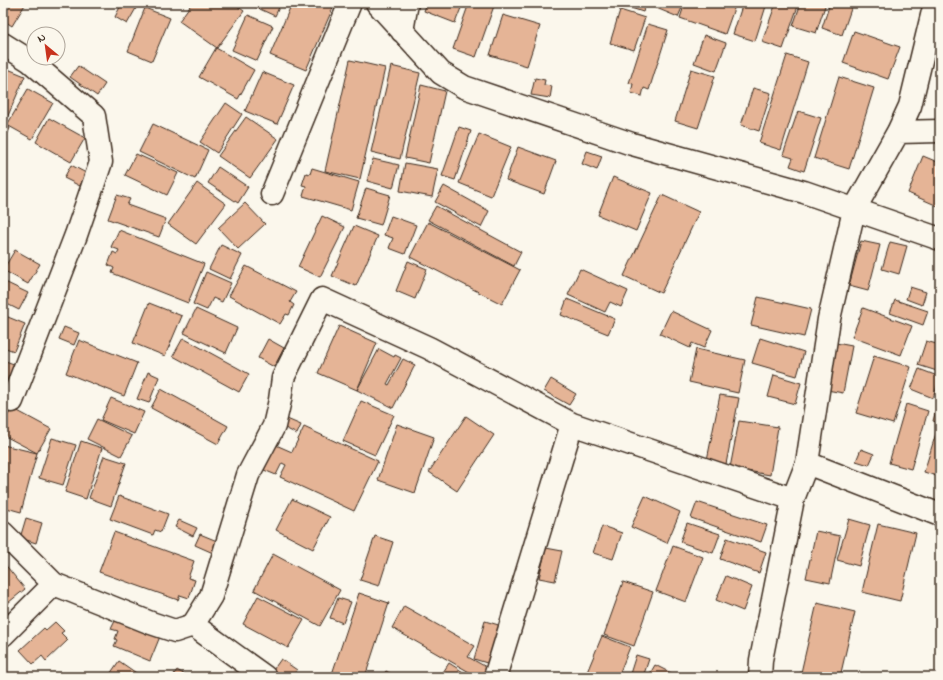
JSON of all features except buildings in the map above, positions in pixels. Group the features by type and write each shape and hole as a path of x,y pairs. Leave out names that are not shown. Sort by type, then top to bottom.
{"street":[{"path":"272,194 350,3"},
{"path":"377,3 441,73 464,87 632,144 804,192 940,239"},
{"path":"402,31 407,3"},
{"path":"760,677 761,660 793,499 807,463 829,319 854,210 898,132 910,106 935,3"},
{"path":"3,44 30,61 94,116 101,162 76,235 12,401"},
{"path":"898,132 940,131"},
{"path":"3,533 54,584 151,623 175,631 193,625 211,596 248,475 274,426 283,378 322,299 429,348 572,424 793,499"},
{"path":"495,677 572,424"},
{"path":"807,463 940,515"},
{"path":"3,635 54,584"},
{"path":"193,625 265,677"}]}
